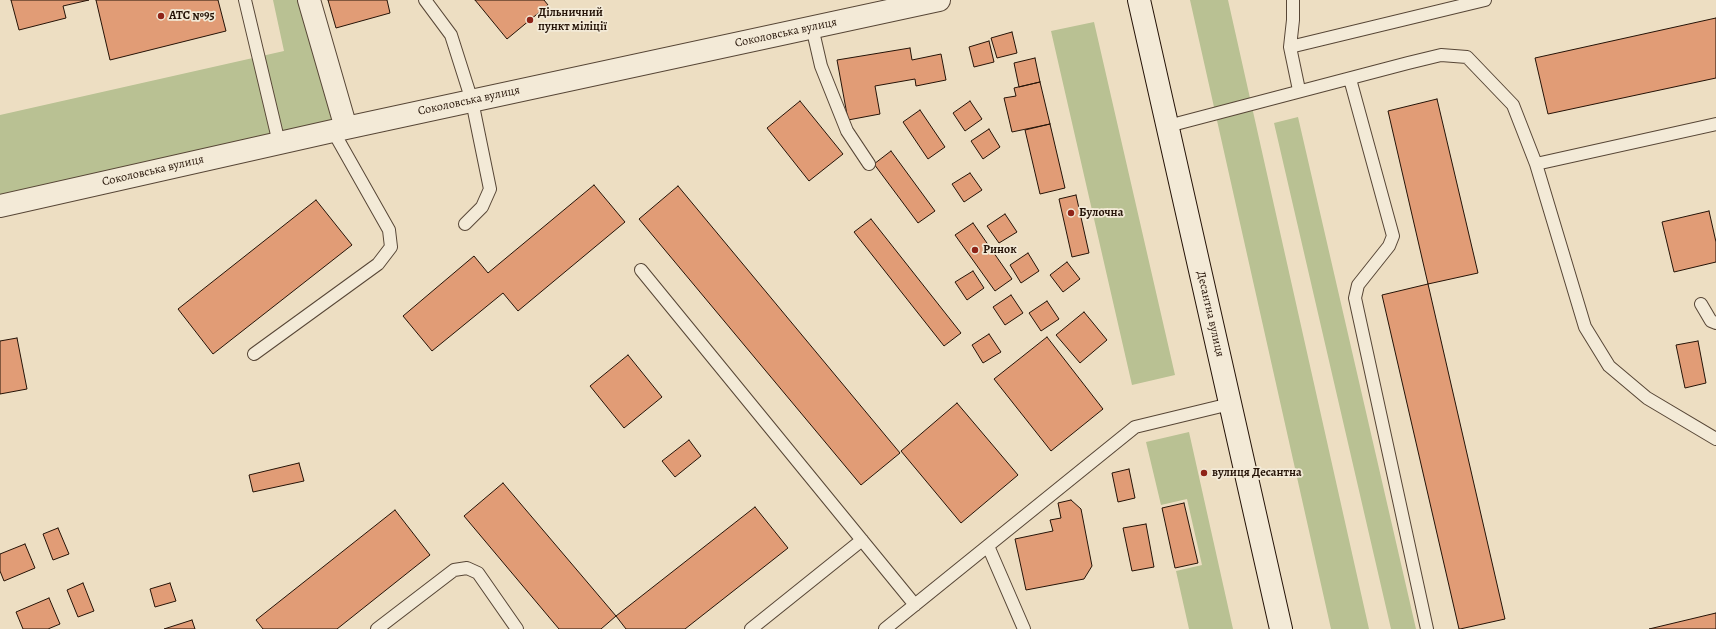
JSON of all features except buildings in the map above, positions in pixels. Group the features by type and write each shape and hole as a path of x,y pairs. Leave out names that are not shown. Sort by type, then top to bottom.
{"street":[{"path":"309,0 339,129"},
{"name":"Соколовська вулиця","path":"0,206 339,129 939,0"},
{"name":"Десантна вулиця","path":"1139,0 1281,629"}],"lane":[{"path":"244,0 279,143"},
{"path":"425,0 451,35 472,100 490,189 482,207 465,224"},
{"path":"1293,0 1293,20 1290,47 1299,90"},
{"path":"1290,47 1485,0"},
{"path":"812,28 821,66 847,131 869,164"},
{"path":"1168,126 1299,90 1441,56 1467,57 1513,105 1536,164 1585,327 1610,366 1647,398 1716,439"},
{"path":"1350,79 1393,236 1389,246 1358,285 1355,298 1427,629"},
{"path":"1536,164 1716,124"},
{"path":"254,354 378,264 391,247 389,230 339,129"},
{"path":"641,270 914,605"},
{"path":"1701,304 1712,321 1716,324"},
{"path":"885,629 1135,427 1230,404"},
{"path":"750,629 862,540"},
{"path":"988,546 1024,629"},
{"path":"377,629 454,570 467,568 478,573 517,629"}],"green space":[{"path":"273,0 309,0 346,128 0,206 0,115 284,51"},
{"path":"1190,0 1228,0 1369,629 1331,629"},
{"path":"1094,22 1175,375 1132,385 1051,31"},
{"path":"1298,117 1416,629 1391,629 1274,123"},
{"path":"1189,432 1233,629 1189,629 1176,571 1202,565 1187,499 1161,505 1146,442"}],"place":[{"name":"АТС №95","path":"161,16"},
{"name":"Дільничний пункт міліції","path":"530,20"},
{"name":"Булочна","path":"1071,213"},
{"name":"Ринок","path":"975,250"},
{"name":"вулиця Десантна","path":"1204,473"}]}
